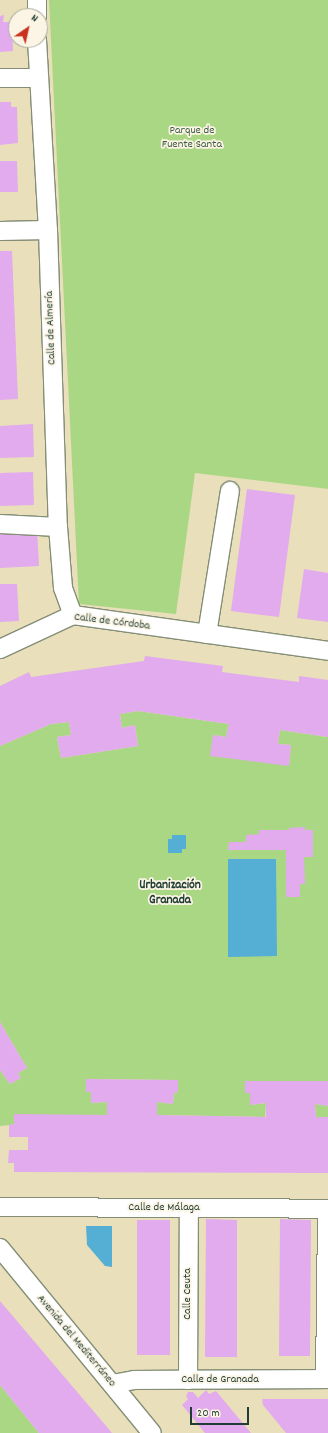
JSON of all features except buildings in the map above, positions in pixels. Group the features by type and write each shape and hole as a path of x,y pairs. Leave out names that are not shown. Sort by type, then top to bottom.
{"street":[{"name":"Calle de Almería","path":"37,48 48,230 58,527 63,588 73,615"},
{"path":"0,78 38,78"},
{"path":"0,231 48,230"},
{"path":"207,634 230,491"},
{"path":"0,524 58,527"},
{"name":"Calle de Córdoba","path":"0,649 73,615 328,651"},
{"name":"Calle de Málaga","path":"0,1207 327,1209"},
{"name":"Calle Ceuta","path":"188,1380 189,1208"},
{"path":"327,1209 327,1379"},
{"name":"Avenida del Mediterráneo","path":"0,1248 152,1433"},
{"name":"Calle de Granada","path":"112,1384 134,1380 327,1379"}],"green space":[{"name":"Parque de Fuente Santa","path":"49,0 328,0 328,489 195,473 176,614 79,604"},
{"path":"138,711 229,724 226,737 213,735 289,766 291,745 278,744 280,730 328,737 328,1081 245,1081 245,1093 250,1093 250,1105 266,1103 265,1117 157,1115 157,1102 173,1104 174,1093 178,1092 178,1080 86,1079 86,1092 91,1092 91,1103 107,1102 107,1115 0,1126 0,1070 10,1084 21,1078 18,1073 27,1068 0,1022 0,746 51,724 69,722 71,735 57,737 61,758 138,746 135,725 122,728 120,714"},
{"path":"315,1104 328,1106 328,1117 316,1117"},
{"path":"0,1385 39,1433 0,1433"}],"water":[{"path":"172,835 186,835 186,849 182,849 182,853 168,853 168,839 172,839"},
{"path":"228,859 276,859 277,956 228,957"},
{"path":"86,1226 112,1226 112,1267 105,1266 87,1245"}],"district":[{"name":"Urbanización Granada","path":"170,894"}]}
